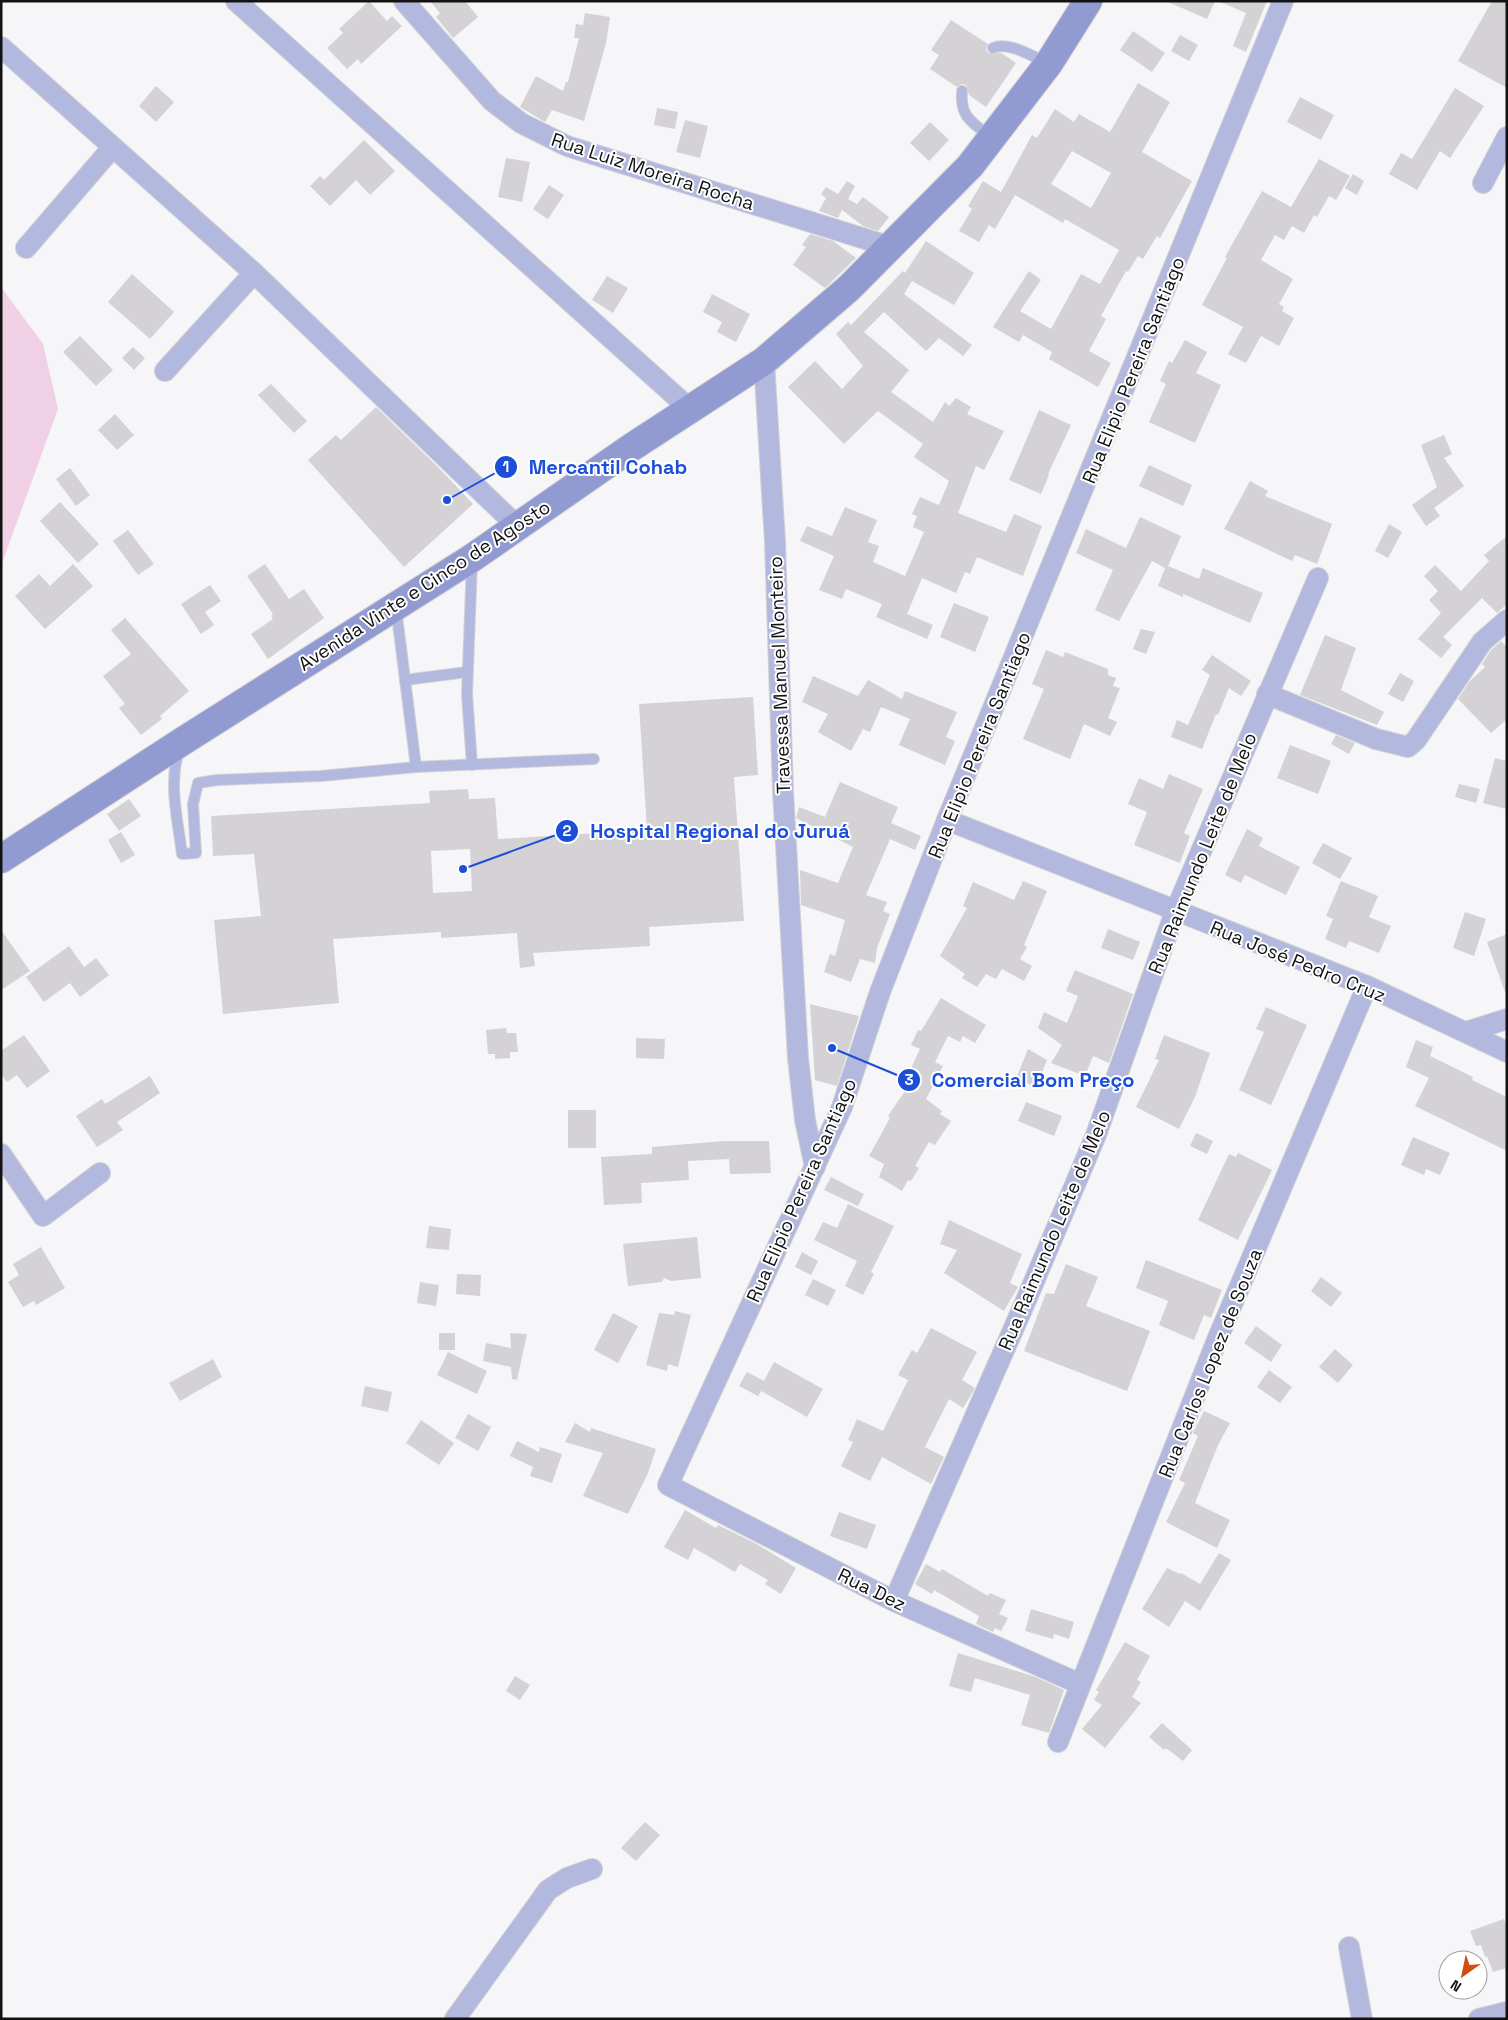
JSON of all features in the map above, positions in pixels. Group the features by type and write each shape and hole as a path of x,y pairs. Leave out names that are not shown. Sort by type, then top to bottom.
{"main road":[{"name":"Avenida Vinte e Cinco de Agosto","path":"1,859 472,558 632,447 692,410 764,361 849,288 970,166 1049,63 1088,1"}],"street":[{"path":"236,1 692,410"},
{"name":"Rua Luiz Moreira Rocha","path":"404,1 492,101 521,123 567,146 891,247"},
{"name":"Rua Elipio Pereira Santiago","path":"668,1485 761,1278 816,1167 842,1107 880,992 947,820 1283,1"},
{"path":"1,47 254,273 518,526"},
{"path":"1483,183 1507,138"},
{"path":"26,248 112,148"},
{"path":"165,371 254,273"},
{"name":"Travessa Manuel Monteiro","path":"764,361 775,542 783,792 798,1058 804,1120 816,1167"},
{"name":"Rua Raimundo Leite de Melo","path":"894,1601 1028,1298 1096,1135 1175,912 1318,578"},
{"path":"1267,694 1376,739 1408,747 1416,740 1482,642 1507,620"},
{"name":"Rua José Pedro Cruz","path":"947,820 1175,912 1367,986 1507,1052"},
{"name":"Rua Carlos Lopez de Souza","path":"1058,1742 1217,1340 1367,986"},
{"path":"1466,1032 1507,1019"},
{"path":"1,1154 43,1216 100,1173"},
{"name":"Rua Dez","path":"668,1485 894,1601 1080,1684"},
{"path":"455,2019 548,1890 567,1878 592,1868"},
{"path":"1349,1947 1362,2019"},
{"path":"1479,2019 1507,2012"}],"lane":[{"path":"993,48 999,45 1008,46 1049,63"},
{"path":"962,90 961,106 967,118 992,138"},
{"path":"472,558 467,672 472,765"},
{"path":"396,605 416,767"},
{"path":"405,680 467,672"},
{"path":"183,741 174,766 176,810 182,854 196,853 193,804 198,783 217,780 321,776 416,767 594,760"}],"shaded area":[{"path":"1,287 43,344 58,409 1,566"}],"building":[{"path":"369,1 387,21 392,16 402,26 361,64 358,59 347,69 327,48 343,33 339,29"},
{"path":"430,1 465,1 478,17 453,38 436,17 440,13"},
{"path":"1166,1 1215,1 1207,19"},
{"path":"1218,1 1267,1 1246,52 1233,46 1246,13"},
{"path":"1492,1 1507,1 1507,88 1458,61"},
{"path":"585,13 610,17 606,43 584,121 552,110 545,122 520,107 536,76 563,91 566,82 568,82 579,38 574,38 576,24 583,25"},
{"path":"951,20 988,44 986,49 988,53 1001,53 1016,63 986,107 969,95 966,85 962,84 957,87 930,69 939,55 931,50"},
{"path":"1133,31 1165,53 1152,72 1120,50"},
{"path":"1180,35 1198,45 1189,61 1171,51"},
{"path":"1138,83 1170,102 1142,152 1192,181 1160,238 1157,236 1143,259 1138,256 1128,272 1126,271 1101,316 1106,319 1089,351 1111,363 1098,387 1049,359 1052,352 1023,335 1019,342 993,327 1029,271 1041,280 1020,311 1051,329 1081,274 1100,284 1119,250 1065,219 1063,223 1015,195 995,229 989,225 979,242 959,231 972,209 968,206 983,181 1001,192 1032,135 1037,138 1055,109 1074,122 1079,114 1110,132","holes":["1072,151 1111,173 1091,208 1051,184"]},
{"path":"156,86 174,102 156,122 139,106"},
{"path":"1455,88 1484,106 1450,158 1440,151 1417,190 1389,174 1401,153 1412,159"},
{"path":"1300,97 1334,115 1321,140 1287,122"},
{"path":"657,108 678,112 675,129 654,125"},
{"path":"685,120 708,126 700,158 676,152"},
{"path":"930,122 949,140 929,161 910,143"},
{"path":"364,140 395,171 370,195 356,180 330,206 310,186 320,176 324,180"},
{"path":"506,158 530,162 522,202 498,197"},
{"path":"1319,159 1350,176 1336,200 1329,196 1317,217 1314,215 1304,233 1292,226 1284,240 1275,235 1261,260 1293,279 1279,304 1284,307 1282,311 1294,318 1279,346 1261,336 1246,363 1228,354 1243,327 1202,305 1227,258 1225,257 1262,191 1291,207"},
{"path":"1353,174 1364,181 1357,195 1345,188"},
{"path":"847,181 855,186 848,199 857,204 863,197 889,217 878,231 863,226 842,210 838,218 819,211 826,198 821,194 826,187 838,194"},
{"path":"549,185 564,195 548,219 533,209"},
{"path":"810,234 833,241 856,258 825,288 793,265 806,247 802,245"},
{"path":"926,241 974,273 954,305 912,281 904,294 972,345 963,356 939,338 926,351 884,312 864,332 909,370 891,392 933,422 945,402 949,406 956,398 971,407 967,414 1004,431 984,470 976,466 958,513 1006,532 1014,514 1042,526 1023,576 977,557 970,574 965,572 956,593 922,578 907,614 933,625 927,639 876,617 882,604 846,589 842,599 819,590 834,556 800,541 807,526 832,536 845,507 877,520 868,542 879,546 873,562 905,576 924,532 913,527 917,516 912,514 920,497 939,505 949,481 914,457 923,444 878,411 844,444 788,387 815,361 842,389 863,366 836,334 848,322 851,325 903,271 905,273"},
{"path":"132,274 174,312 150,339 108,302"},
{"path":"607,276 628,288 613,313 592,300"},
{"path":"712,294 750,314 736,342 717,332 722,322 703,312"},
{"path":"80,336 113,370 96,386 63,352"},
{"path":"1185,340 1207,352 1196,373 1221,385 1195,443 1149,422 1166,384 1160,381 1169,361 1172,363"},
{"path":"133,347 145,358 134,370 122,358"},
{"path":"271,384 307,421 294,433 258,395"},
{"path":"376,407 473,504 404,567 308,460 336,435 341,440"},
{"path":"1039,410 1071,425 1048,474 1041,494 1009,480"},
{"path":"115,414 134,435 117,450 98,430"},
{"path":"1444,435 1452,454 1444,458 1464,486 1434,508 1440,516 1426,526 1412,505 1437,487 1421,445"},
{"path":"1149,465 1192,485 1183,506 1139,486"},
{"path":"70,468 90,495 76,506 56,479"},
{"path":"1250,481 1268,491 1265,496 1332,524 1317,564 1295,555 1292,561 1224,529"},
{"path":"60,502 99,544 78,563 40,521"},
{"path":"1140,517 1181,536 1168,566 1199,579 1203,568 1263,593 1250,623 1183,594 1183,597 1158,586 1165,568 1152,561 1119,621 1095,610 1113,570 1076,553 1086,529 1126,548"},
{"path":"1389,524 1402,532 1388,558 1375,551"},
{"path":"128,530 154,564 138,575 113,541"},
{"path":"1507,536 1507,604 1497,613 1482,598 1443,637 1452,645 1441,658 1418,639 1441,613 1429,600 1438,591 1424,576 1435,565 1461,591 1489,561 1484,555"},
{"path":"73,564 93,586 45,629 15,596 39,574 50,586"},
{"path":"265,564 289,599 304,589 324,618 268,659 251,634 273,619 271,616 273,614 247,576"},
{"path":"210,585 221,601 205,612 214,625 201,634 181,604"},
{"path":"954,603 989,617 975,652 940,637"},
{"path":"125,618 189,691 160,716 162,719 141,735 119,708 125,704 103,676 131,654 111,630"},
{"path":"1141,629 1155,632 1146,654 1133,649"},
{"path":"1325,635 1356,648 1341,690 1384,712 1377,725 1300,695"},
{"path":"1501,641 1507,647 1507,719 1491,733 1458,699 1469,682 1485,667 1482,664 1491,650"},
{"path":"1046,650 1063,657 1065,652 1108,669 1108,675 1116,678 1113,686 1120,688 1108,718 1117,722 1110,736 1084,724 1070,759 1023,739 1044,689 1032,684"},
{"path":"1212,655 1251,681 1241,696 1229,688 1202,749 1171,737 1177,720 1188,725 1210,675 1202,670"},
{"path":"1400,673 1414,681 1403,702 1388,694"},
{"path":"813,676 858,696 868,680 902,699 905,691 957,712 946,737 955,741 945,765 899,745 910,719 881,707 870,732 863,729 851,751 818,732 828,714 802,702"},
{"path":"753,697 758,775 734,777 744,921 649,927 650,946 533,953 535,966 520,968 517,933 441,938 441,932 333,939 339,1003 223,1014 214,920 261,916 254,854 213,856 211,816 430,803 429,791 468,789 469,799 495,798 498,839 647,830 639,704","holes":["470,849 472,891 433,893 431,851"]},
{"path":"1336,735 1355,743 1349,754 1331,744"},
{"path":"1290,745 1331,761 1318,794 1277,778"},
{"path":"1495,758 1507,761 1507,809 1483,803"},
{"path":"1169,774 1203,789 1184,833 1190,836 1180,863 1134,845 1147,812 1128,804 1139,778 1163,789"},
{"path":"840,782 898,807 891,823 921,836 915,850 890,839 866,895 887,902 883,911 890,914 877,948 875,963 860,959 851,982 824,972 830,954 835,956 845,920 801,905 800,870 838,883 853,847 796,818 799,807 825,817"},
{"path":"1459,784 1480,789 1476,803 1455,797"},
{"path":"129,799 141,816 119,831 107,814"},
{"path":"1247,829 1263,838 1259,846 1300,867 1286,895 1245,875 1241,883 1225,875"},
{"path":"121,832 135,855 121,863 108,840"},
{"path":"1323,843 1352,858 1340,879 1312,863"},
{"path":"1023,881 1047,891 1024,945 1027,947 1020,959 1032,966 1024,981 1002,969 996,979 986,974 977,987 962,978 965,974 940,956 967,908 963,906 973,882 1014,900"},
{"path":"1341,881 1378,896 1369,917 1391,926 1379,953 1349,941 1346,948 1325,939 1333,919 1326,916"},
{"path":"1465,912 1486,919 1474,956 1453,948"},
{"path":"1108,929 1140,942 1133,960 1101,948"},
{"path":"1,930 30,971 1,990"},
{"path":"1507,934 1507,991 1505,992 1487,942"},
{"path":"69,946 84,967 96,958 109,975 80,997 70,983 44,1002 26,977"},
{"path":"1075,970 1133,994 1109,1063 1093,1056 1085,1076 1051,1063 1062,1045 1038,1028 1044,1012 1067,1023 1078,996 1066,991"},
{"path":"941,998 986,1025 975,1043 963,1036 960,1042 948,1036 935,1062 943,1066 926,1099 942,1111 940,1114 951,1121 935,1145 929,1142 915,1166 919,1168 911,1181 908,1180 902,1191 879,1177 884,1164 869,1156 890,1118 888,1116 914,1078 908,1075 920,1049 911,1045 918,1030 921,1031"},
{"path":"810,1004 859,1016 837,1086 815,1080"},
{"path":"1266,1007 1307,1025 1271,1105 1239,1090 1264,1032 1256,1029"},
{"path":"506,1028 507,1033 516,1033 518,1052 510,1052 510,1058 495,1059 495,1054 488,1054 486,1030"},
{"path":"24,1035 50,1071 27,1088 17,1075 7,1082 1,1074 1,1051"},
{"path":"1164,1035 1210,1053 1195,1097 1179,1129 1136,1107 1159,1060 1155,1059"},
{"path":"636,1038 665,1039 664,1059 636,1058"},
{"path":"1416,1040 1433,1047 1430,1056 1473,1077 1472,1080 1507,1097 1507,1151 1415,1106 1429,1078 1406,1067"},
{"path":"1028,1049 1047,1060 1036,1087 1016,1079"},
{"path":"150,1076 160,1093 117,1122 123,1130 97,1147 76,1116 102,1099 105,1104"},
{"path":"1026,1102 1062,1116 1054,1136 1018,1121"},
{"path":"568,1110 596,1110 596,1148 568,1148"},
{"path":"1196,1133 1213,1141 1207,1154 1190,1146"},
{"path":"1413,1137 1450,1153 1440,1175 1426,1169 1424,1175 1401,1165"},
{"path":"724,1141 769,1141 771,1173 730,1174 729,1159 688,1161 689,1180 641,1183 642,1203 604,1205 601,1157 652,1154 652,1147"},
{"path":"1238,1153 1272,1170 1238,1240 1198,1220 1229,1154 1236,1157"},
{"path":"831,1177 864,1194 858,1206 824,1190"},
{"path":"848,1204 894,1226 871,1272 874,1274 863,1295 845,1286 857,1261 814,1240 823,1222 837,1228"},
{"path":"949,1220 1022,1254 1010,1283 1018,1287 1004,1311 944,1273 957,1250 940,1244"},
{"path":"429,1226 451,1229 449,1250 426,1248"},
{"path":"697,1237 701,1278 671,1281 664,1278 662,1282 628,1286 623,1244"},
{"path":"41,1247 65,1288 36,1305 34,1301 23,1307 8,1282 19,1275 13,1264"},
{"path":"802,1252 818,1261 811,1275 795,1267"},
{"path":"1146,1260 1222,1290 1211,1318 1204,1315 1194,1340 1159,1325 1168,1301 1136,1288"},
{"path":"1066,1264 1098,1277 1086,1306 1150,1331 1127,1391 1024,1351 1046,1293 1054,1294"},
{"path":"457,1274 481,1275 480,1296 456,1294"},
{"path":"1321,1277 1342,1293 1331,1307 1311,1291"},
{"path":"813,1279 836,1290 828,1306 805,1295"},
{"path":"420,1282 439,1285 436,1306 417,1303"},
{"path":"675,1311 691,1315 678,1367 668,1364 667,1371 646,1365 659,1313 674,1315"},
{"path":"613,1313 638,1326 618,1363 594,1350"},
{"path":"1256,1326 1282,1345 1271,1362 1244,1343"},
{"path":"931,1328 977,1352 962,1380 975,1388 963,1408 949,1399 925,1447 944,1457 931,1484 882,1457 870,1481 841,1466 853,1442 848,1440 857,1419 883,1431 908,1380 898,1375 912,1350 917,1353"},
{"path":"439,1333 455,1333 455,1350 439,1350"},
{"path":"510,1333 527,1334 517,1380 512,1379 511,1367 483,1361 486,1343 511,1348"},
{"path":"1335,1349 1353,1365 1338,1383 1319,1367"},
{"path":"448,1352 487,1371 477,1394 437,1375"},
{"path":"213,1359 222,1377 180,1401 169,1383"},
{"path":"774,1362 823,1389 807,1417 761,1391 758,1396 739,1386 747,1372 764,1381"},
{"path":"1269,1370 1292,1387 1280,1403 1257,1387"},
{"path":"365,1386 392,1392 388,1412 361,1406"},
{"path":"1204,1411 1230,1423 1218,1445 1195,1503 1230,1520 1217,1548 1166,1522 1185,1483 1179,1480 1198,1436 1193,1433"},
{"path":"468,1414 491,1427 478,1451 455,1438"},
{"path":"421,1420 454,1443 439,1465 406,1443"},
{"path":"575,1423 590,1432 591,1428 656,1449 648,1473 628,1514 583,1496 603,1453 565,1442"},
{"path":"517,1441 539,1452 540,1447 562,1454 552,1483 530,1476 533,1467 510,1456"},
{"path":"685,1510 716,1528 718,1525 755,1543 796,1568 781,1594 765,1584 768,1580 740,1564 735,1572 694,1548 688,1560 664,1547"},
{"path":"839,1512 876,1525 867,1549 830,1536"},
{"path":"1219,1553 1231,1560 1200,1611 1185,1601 1169,1627 1142,1609 1167,1568 1181,1573 1200,1584"},
{"path":"926,1564 940,1572 942,1569 988,1596 990,1593 1006,1600 999,1614 1008,1618 1001,1631 995,1628 993,1632 976,1624 979,1616 934,1590 932,1594 915,1584"},
{"path":"1031,1609 1074,1622 1069,1639 1054,1634 1053,1639 1025,1631"},
{"path":"1125,1642 1150,1656 1137,1680 1141,1682 1132,1697 1141,1703 1105,1748 1082,1729 1102,1705 1094,1700 1099,1692 1096,1690"},
{"path":"958,1653 1036,1677 1064,1690 1049,1733 1021,1725 1030,1695 975,1678 971,1692 949,1686"},
{"path":"515,1676 530,1685 520,1700 506,1691"},
{"path":"1162,1723 1192,1750 1183,1761 1166,1748 1164,1750 1149,1737"},
{"path":"645,1822 660,1835 636,1861 621,1848"},
{"path":"1504,1919 1507,1927 1507,1968 1493,1972 1488,1959 1488,1950 1483,1950 1481,1945 1476,1946 1470,1931"}],"place":[{"name":"Mercantil Cohab","path":"447,500"},
{"name":"Hospital Regional do Juruá","path":"463,869"},
{"name":"Comercial Bom Preço","path":"832,1048"}]}
